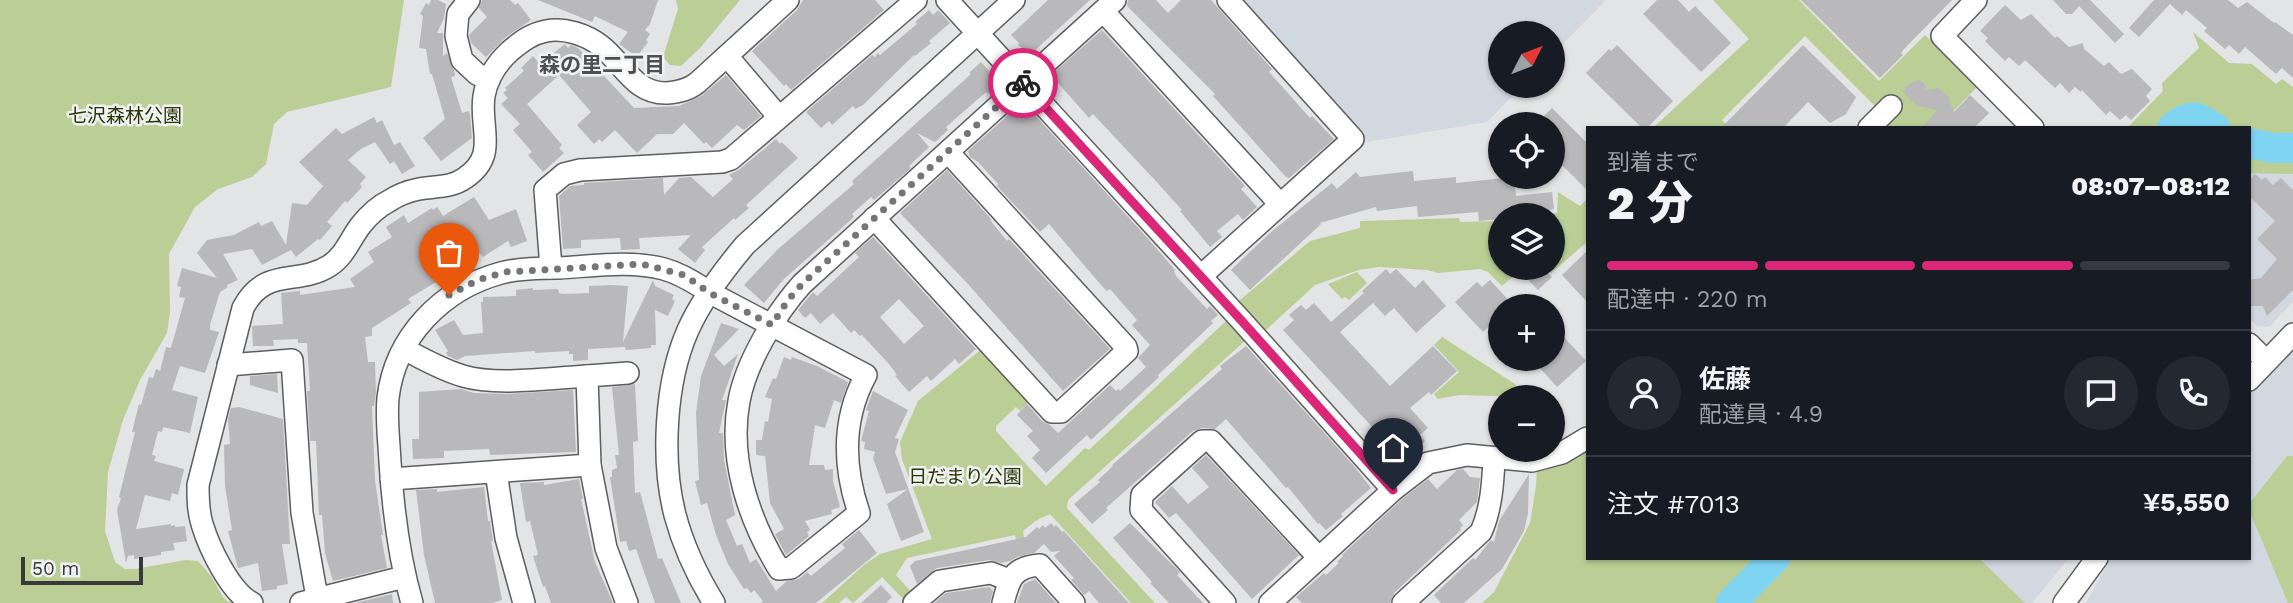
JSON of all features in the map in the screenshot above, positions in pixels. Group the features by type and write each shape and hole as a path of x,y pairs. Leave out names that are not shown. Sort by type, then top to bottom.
{"street":[{"path":"469,0 458,14 456,36 462,60 477,74 489,80"},
{"path":"252,603 234,588 205,531 198,503 198,485 243,308 254,290 275,280 317,272 329,266 341,257 362,224 386,202 418,190 455,184 478,166 486,143 484,97 489,80 501,60 527,37 550,30 586,36 607,51 635,83 663,93 689,88 788,0"},
{"path":"551,268 545,190 564,174 580,170 722,162 731,159 916,0"},
{"path":"947,0 1393,490"},
{"path":"714,603 686,547 675,514 667,454 670,411 680,354 689,328 710,293 745,245 1013,0"},
{"path":"1201,276 1353,139 1228,0"},
{"path":"1976,0 1942,36 2031,126"},
{"path":"412,603 404,577 391,479 388,401 392,374 421,323 449,295 478,280 505,272 642,264 684,275 710,293 772,325 866,374 854,402 846,449 848,472 859,513 791,568 779,569 762,541 745,498 737,444 739,401 749,371 772,325 802,284 1109,5 1279,203"},
{"path":"727,56 778,116"},
{"path":"1871,126 1891,106"},
{"path":"874,218 1052,412 1061,412 1127,351 1126,347 948,152"},
{"path":"2251,378 2293,334"},
{"path":"2251,346 2266,361"},
{"path":"404,349 441,369 465,377 490,380 628,373"},
{"path":"228,365 292,360 302,513 312,602 404,577"},
{"path":"587,376 590,465 606,548 627,603"},
{"path":"1565,451 1586,439"},
{"path":"1225,603 1141,510 1142,495 1202,441 1211,441 1319,558"},
{"path":"1270,603 1393,490 1428,463 1467,455 1488,458"},
{"path":"1403,603 1480,533 1487,520 1494,462"},
{"path":"391,479 590,465"},
{"path":"496,472 506,538 524,603"},
{"path":"2064,603 2096,560"},
{"path":"1003,603 1009,580 1027,566 1040,565 1074,603"},
{"path":"914,603 940,581 991,573 1009,580"}],"shaded area":[{"path":"1242,0 1606,0 1565,42 1565,21 1488,21 1488,98 1510,98 1497,112 1488,112 1487,122 1367,142"},
{"path":"2293,168 2293,302 2269,327 2257,326 2251,320 2251,169"},
{"path":"2293,347 2293,603 2086,603 2110,560 2251,560 2251,392"},
{"path":"1981,560 2067,560 2032,603 2025,603"}],"green space":[{"name":"七沢森林公園","path":"0,0 404,0 391,87 287,112 274,124 266,164 252,177 218,189 195,207 169,254 170,312 167,333 140,380 123,420 108,472 105,531 115,562 125,569 135,569 186,560 198,561 211,576 223,597 228,602 237,599 239,603 0,603"},
{"path":"676,0 740,0 701,47 681,66 670,65 663,57 678,9"},
{"path":"1713,0 1799,0 1879,81 1925,35 1977,87 1939,126 1881,126 1888,119 1805,36 1722,120 1727,126 1655,126 1749,39"},
{"path":"2193,32 2229,63 2252,64 2276,84 2282,79 2293,87 2293,174 2251,173 2251,126 2129,126 2163,91 2162,83 2199,48"},
{"path":"1558,192 1580,206 1586,200 1586,243 1565,261 1565,203 1557,203"},
{"path":"1459,218 1460,222 1488,221 1488,272 1480,269 1438,273 1379,267 1359,270 1315,285 1266,330 1239,301 1310,241 1360,228 1360,221"},
{"path":"1357,272 1367,283 1349,300 1345,297 1342,299 1328,284"},
{"path":"1496,280 1509,280 1502,286"},
{"name":"日だまり公園","path":"1228,319 1247,339 1068,500 1067,508 1155,603 1131,603 1050,514 1023,531 1027,559 1021,563 1015,535 907,558 896,575 913,594 905,601 882,577 853,603 846,597 839,603 822,603 880,554 932,539 902,459 900,442 918,401 984,347 1031,400 1020,411 1016,407 996,426 996,431 1046,486 1085,448 1089,450"},
{"path":"1442,337 1488,367 1488,371 1495,371 1516,385 1488,385 1488,396 1459,395 1438,399 1434,394 1459,372 1434,345"},
{"path":"1586,450 1586,560 1981,560 2025,603 1482,603 1494,592 1530,523 1537,466 1550,462 1565,462 1565,457"},
{"path":"2287,456 2293,456 2293,603 2288,603 2251,515 2251,501"}],"building":[{"path":"431,0 446,4 444,18 437,33 443,33 443,56 447,53 454,71 455,76 451,77 462,113 469,111 472,138 441,161 423,138 445,119 430,74 426,49 419,48 423,16 420,14"},
{"path":"482,0 510,0 515,5 518,3 531,20 506,37 486,57 471,43 469,35 487,17 479,8"},
{"path":"538,0 658,0 650,24 645,30 650,34 646,40 648,42 637,57 619,44 628,32 595,16 592,22"},
{"path":"803,0 875,0 884,10 791,90 786,84 784,86 752,51 797,10"},
{"path":"1048,0 1090,0 1032,53 1028,53 1011,35"},
{"path":"1128,0 1156,0 1168,13 1181,0 1211,0 1272,69 1269,72 1310,118 1312,116 1334,139 1289,178 1286,177 1213,96 1215,94 1127,6"},
{"path":"1657,0 1678,0 1689,12 1695,6 1731,43 1701,72 1643,14"},
{"path":"1801,0 1952,0 1880,78"},
{"path":"2053,0 2090,0 2124,34 2115,43 2079,6 2072,14 2066,14"},
{"path":"2154,0 2228,0 2238,8 2247,2 2293,35 2293,78 2282,68 2276,74 2245,47 2239,54 2229,45 2225,49 2204,31 2207,28 2186,10 2182,15 2170,4 2139,37 2129,28"},
{"path":"2005,5 2021,20 2031,14 2055,38 2057,36 2069,47 2083,43 2084,49 2104,66 2109,62 2121,74 2132,69 2152,89 2146,96 2150,101 2131,120 2126,115 2120,120 2110,111 2106,115 2082,90 2081,92 2075,87 2069,93 2060,83 2055,88 2025,60 2019,66 2009,57 2005,61 1985,41 1988,38 1980,31"},
{"path":"929,10 933,15 938,10 950,23 863,105 855,109 853,106 832,125 829,121 821,128 806,112 872,55 880,55 917,24 915,22"},
{"path":"1102,30 1245,186 1241,189 1257,207 1243,220 1238,214 1217,231 1222,237 1210,247 1153,178 1093,114 1089,118 1051,75"},
{"path":"565,44 568,48 571,45 578,48 634,108 679,106 701,96 726,75 761,116 744,130 737,125 712,148 706,142 704,144 684,123 673,134 657,134 637,153 615,130 602,142 599,139 594,144 577,125 591,112 559,75 527,104 562,145 559,148 564,153 543,172 528,155 532,152 513,130 520,124 501,104 508,98 503,93 507,90 505,88 524,71 521,68 533,56 540,64"},
{"path":"1617,45 1673,101 1649,126 1640,126 1586,73 1609,49 1611,51"},
{"path":"1803,45 1856,97 1846,114 1830,123 1808,102 1785,126 1723,126"},
{"path":"981,62 994,76 992,78 998,85 946,127 948,130 935,142 917,133 929,147 909,166 911,168 874,200 871,197 852,214 854,217 784,279 764,303 744,285 778,249 854,184 852,181"},
{"path":"1919,80 1927,90 1939,88 1946,93 1954,112 1970,95 1989,113 1976,126 1924,126 1937,110 1915,105 1903,91 1909,84"},
{"path":"1023,102 1151,242 1175,270 1176,276 1207,309 1210,306 1218,315 1211,321 1213,323 1158,375 1159,377 1091,440 1087,435 1046,473 1032,458 1040,450 1027,436 1033,431 1017,415 1027,404 1042,421 1058,433 1110,385 1120,391 1146,367 1138,358 1150,345 1132,325 1137,320 1110,289 1107,291 1101,285 1049,224 1040,232 978,162 970,157 968,151"},
{"path":"374,117 377,123 382,120 394,145 400,142 415,166 402,174 394,161 390,164 375,142 348,160 366,177 360,184 362,187 347,203 345,201 327,222 332,226 320,240 296,257 291,250 262,265 252,249 223,254 238,280 220,292 210,325 210,330 219,332 205,373 180,366 172,390 198,397 190,433 163,427 162,432 158,431 152,455 156,456 154,461 184,469 178,495 172,493 170,501 145,495 136,529 171,524 175,527 185,526 187,541 173,543 175,550 161,552 161,555 134,559 134,555 128,556 126,563 117,510 121,498 119,497 139,404 141,405 149,377 153,378 156,369 160,371 166,347 171,348 185,298 179,297 181,287 177,286 182,268 217,278 197,253 207,240 234,235 259,222 261,226 272,221 286,245 292,203 307,205 323,186 299,162 336,128 342,134"},
{"path":"1565,121 1586,142 1586,189 1565,168"},
{"path":"776,139 798,158 746,205 749,208 702,247 705,250 695,263 678,249 691,235 639,238 640,249 621,250 620,238 581,240 581,248 563,249 559,196 570,186 663,178 664,195 679,178 691,177 713,197 733,179 729,175"},
{"path":"947,170 1007,241 1009,239 1110,349 1063,391 967,283 900,213"},
{"path":"1413,171 1414,181 1456,177 1456,183 1488,180 1488,189 1515,189 1516,196 1552,192 1553,203 1488,203 1488,220 1479,221 1478,212 1418,217 1417,206 1377,211 1376,207 1320,223 1250,290 1231,270 1271,232 1332,183 1337,189 1356,172 1360,177"},
{"path":"2255,174 2262,180 2265,177 2273,185 2281,178 2293,190 2293,290 2267,316 2263,306 2251,306 2251,280 2261,278 2277,259 2257,239 2275,221 2251,198 2251,179"},
{"path":"474,197 489,220 516,209 527,241 511,247 508,241 483,257 480,253 458,265 459,268 408,299 411,303 372,328 372,336 365,337 368,362 375,362 376,393 372,406 375,480 387,568 333,581 325,553 322,515 319,515 316,441 310,441 307,343 298,343 298,339 273,340 274,346 253,346 252,326 283,324 281,293 300,291 300,295 355,287 350,279 374,262 368,252 392,237 386,227 404,215 408,223 437,207 443,216"},
{"path":"873,237 976,349 959,364 955,359 931,381 927,376 909,392 889,364 862,335 854,330 851,333 833,313 820,324 811,313 805,318 798,310 813,292 817,296 859,257 855,253","holes":["899,299 924,326 904,344 880,317"]},
{"path":"1586,252 1586,301 1565,278 1565,272"},
{"path":"1386,269 1390,274 1396,269 1415,288 1423,280 1446,306 1416,333 1394,308 1385,316 1373,303 1340,332 1390,386 1433,346 1457,371 1431,395 1429,392 1410,408 1428,428 1420,435 1425,441 1413,452 1408,447 1399,456 1283,330 1294,320 1289,315 1301,305 1306,310 1314,303 1331,322"},
{"path":"653,280 655,286 674,295 672,299 675,301 668,316 655,310 656,345 651,345 651,348 588,349 588,360 573,361 573,354 569,354 569,351 465,356 457,360 448,356 448,351 435,330 454,320 463,335 483,333 483,297 516,296 516,290 533,288 558,289 559,293 563,294 589,293 589,286 628,286 623,342"},
{"path":"1490,280 1503,294 1488,294 1488,327 1483,332 1455,302 1477,282 1482,287"},
{"path":"1530,280 1549,280 1538,290"},
{"path":"721,323 739,329 714,355 724,366 738,354 722,400 726,400 719,433 723,433 724,460 735,515 726,520 737,546 742,544 750,563 756,559 776,591 787,581 799,579 807,572 811,576 845,548 842,544 859,530 877,553 816,603 761,603 763,601 754,590 751,593 747,588 744,589 728,564 707,503 701,505 695,481 699,480 696,413 701,376"},
{"path":"1565,338 1586,361 1559,385 1555,385 1543,371 1565,371"},
{"path":"1246,346 1371,488 1326,530 1226,419 1215,429 1202,428 1193,431 1106,508 1108,510 1092,524 1074,504 1100,482 1098,480 1112,465 1222,369 1220,366"},
{"path":"784,357 791,360 792,357 817,366 848,382 841,403 834,400 825,428 815,425 809,465 824,465 825,470 833,469 833,481 840,507 831,510 832,514 805,521 810,530 807,532 809,536 786,555 775,534 784,529 770,503 765,456 756,455 756,440 762,440 772,399 765,397 773,378 776,379"},
{"path":"277,374 278,393 250,385 250,376"},
{"path":"635,384 638,441 633,442 635,493 640,492 658,559 662,558 681,603 655,603 636,549 629,551 626,541 620,542 610,477 612,470 617,468 615,455 619,455 612,387"},
{"path":"461,389 474,393 507,394 573,390 576,452 490,455 489,449 444,451 444,458 413,459 412,439 419,439 419,392"},
{"path":"873,391 908,410 895,438 899,439 895,452 924,532 901,541 887,504 908,489 886,494 873,458 875,452 864,449 865,442 861,441 869,411 866,410"},
{"path":"239,407 283,419 290,544 282,544 288,584 277,586 277,589 262,591 258,563 238,568 228,531 232,530 225,486 224,445 230,444 228,419 231,408"},
{"path":"1206,455 1299,555 1252,599 1176,513 1169,518 1155,502 1172,486 1188,504 1209,487 1192,468"},
{"path":"1463,469 1470,477 1480,478 1477,502 1459,520 1463,525 1461,530 1394,593 1390,603 1302,603 1296,597 1324,573 1326,575 1339,563 1337,562 1342,555 1401,500 1428,479 1437,489 1457,470"},
{"path":"1529,474 1528,513 1524,531 1502,569 1464,603 1441,603 1434,595 1473,558 1475,560 1491,540 1494,542 1499,521"},
{"path":"579,479 595,562 613,603 551,603 533,556 538,555 530,521 526,522 520,483 544,482 544,485"},
{"path":"484,487 502,600 492,603 435,603 424,555 416,490 437,489 437,492"},
{"path":"1051,523 1064,531 1129,603 1099,603 1089,591 1084,595 1071,580 1074,578 1054,556 1060,551 1051,552 1044,544 1034,553 1010,561 1001,563 989,560 937,568 917,584 910,566 915,561 1026,537 1037,527 1039,529 1043,525 1045,528"},
{"path":"1130,523 1180,572 1177,575 1203,603 1169,603 1150,583 1152,582 1113,538"},
{"path":"1035,579 1056,603 1017,603 1024,584"},
{"path":"881,585 892,597 886,603 861,603"},
{"path":"989,587 993,591 990,603 934,603 946,593"},
{"path":"392,594 393,603 355,603"}],"waterway":[{"path":"2175,126 2189,118 2212,126"},
{"path":"2251,143 2272,148 2293,148"},
{"path":"1731,603 1773,560"}],"way so far":[{"path":"449,295 478,280 505,272 642,264 684,275 710,293 772,325 802,284 1023,83"}],"district":[{"name":"森の里二丁目","path":"602,64"}],"route":[{"path":"1023,83 1393,490"}]}
